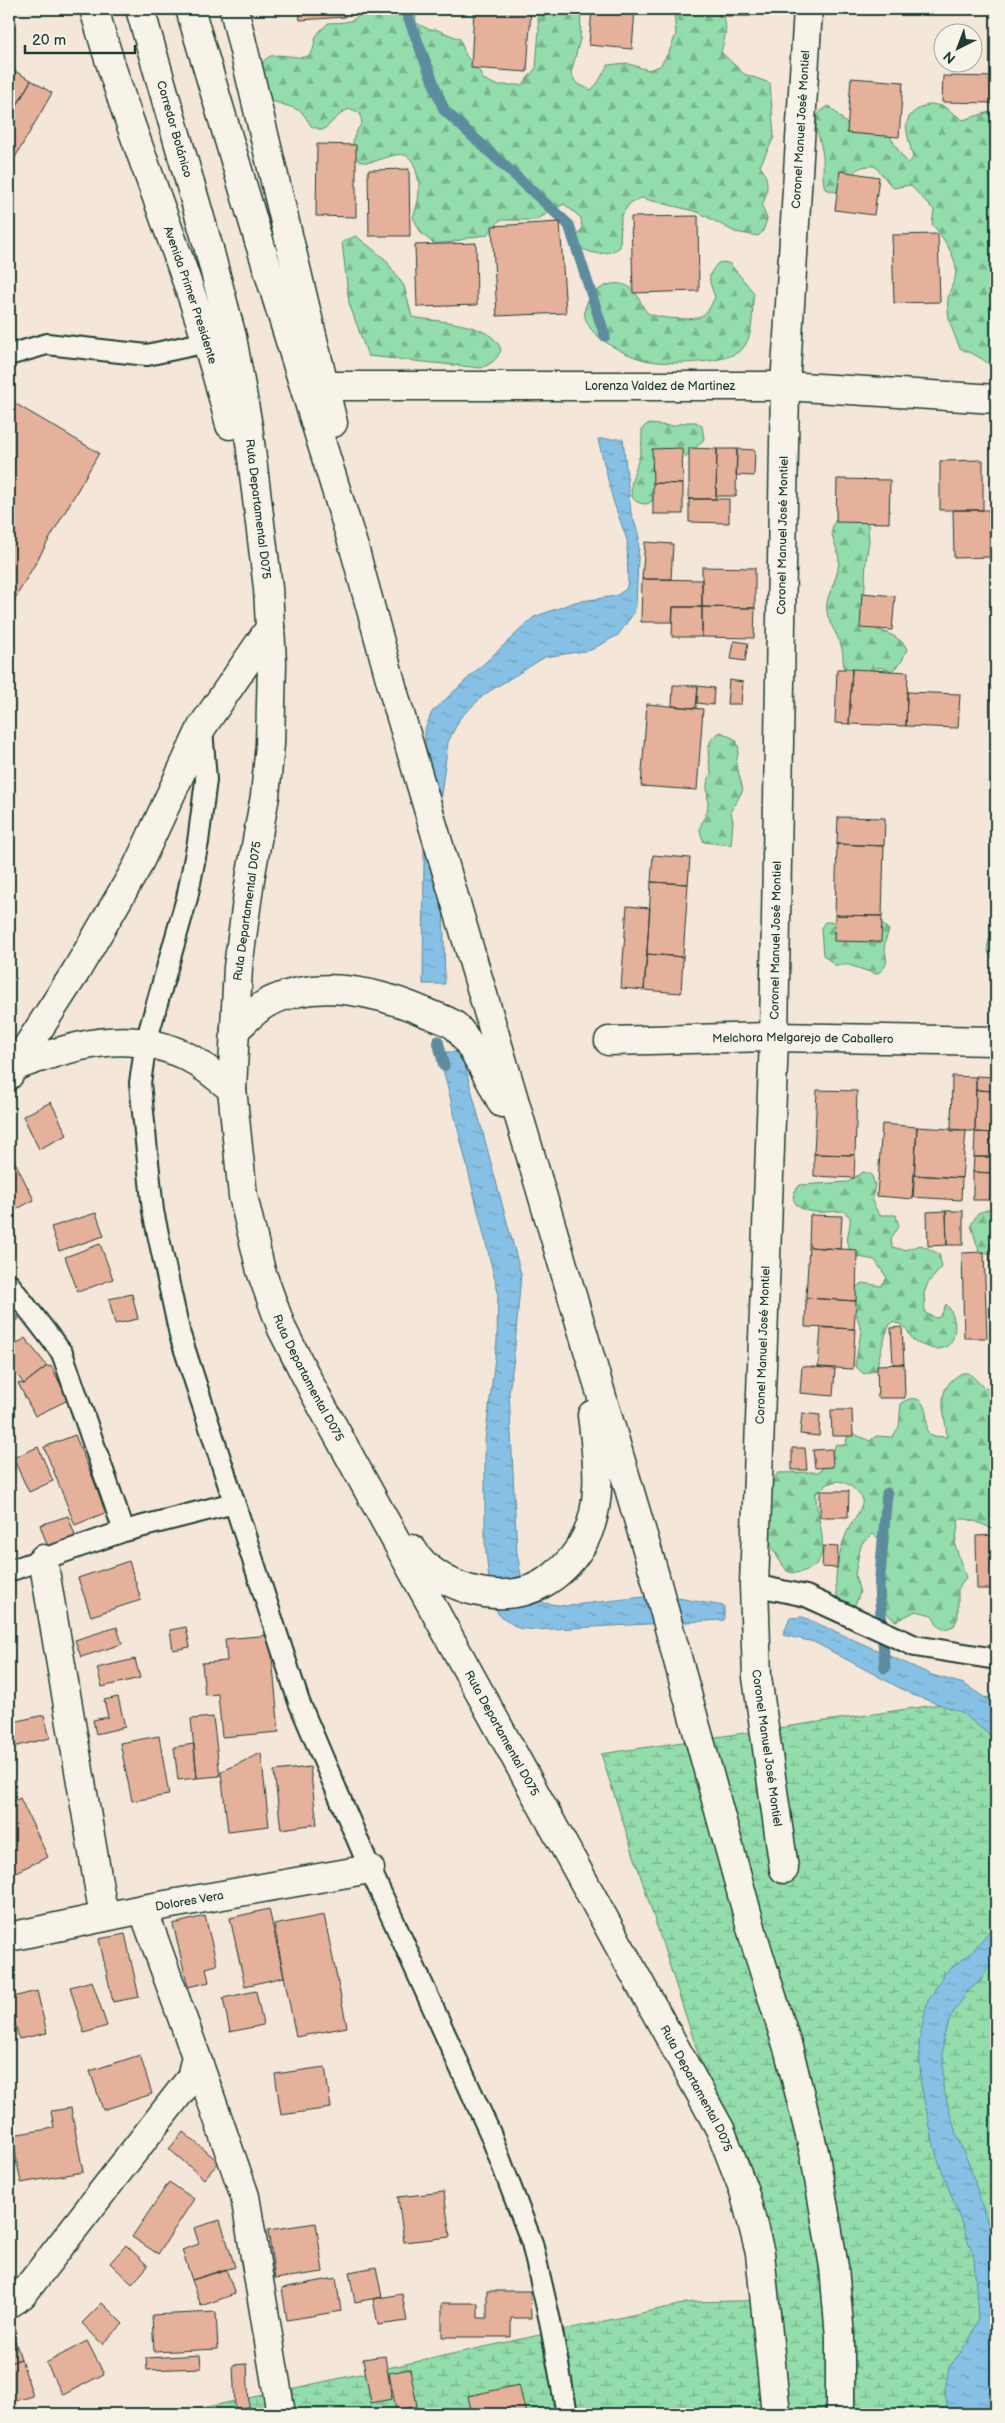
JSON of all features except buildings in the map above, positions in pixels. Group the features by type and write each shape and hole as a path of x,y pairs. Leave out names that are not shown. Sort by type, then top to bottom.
{"main road":[{"name":"Avenida Primer Presidente","path":"94,9 125,109 222,389 268,588"},
{"name":"Corredor Botánico","path":"140,9 209,249"},
{"path":"190,9 259,241 355,550 394,697 582,1337 654,1573 755,1942 789,2051 815,2156 834,2267 840,2337 840,2414"},
{"path":"234,9 336,437 355,550"},
{"name":"Coronel Manuel José Montiel","path":"784,1869 757,1678 754,1585 774,1037 785,386 808,9"},
{"name":"Ruta Departamental D075","path":"209,249 232,337 248,426 268,588 270,744 265,796 251,870 238,967 232,1089 243,1196 261,1271 282,1328 314,1390 720,2129 744,2192 760,2253 776,2414"},
{"name":"Lorenza Valdez de Martinez","path":"324,386 785,386 996,399"},
{"path":"12,1070 75,973 137,867 202,727 270,628"},
{"path":"235,1030 266,1003 300,992 330,989 364,992 409,1005 455,1025 488,1075 529,1155"},
{"name":"Melchora Melgarejo de Caballero","path":"609,1041 774,1037 996,1041"},
{"path":"12,1070 70,1048 113,1040 146,1042 186,1056 232,1089"},
{"path":"314,1390 420,1562 440,1577 458,1586 494,1594 508,1594 539,1586 563,1570 582,1545 595,1511 598,1457 582,1337"},
{"path":"43,1559 104,1917"},
{"name":"Dolores Vera","path":"9,1937 143,1909 370,1869"},
{"path":"143,1909 244,2196 281,2414"},
{"path":"9,2303 22,2295 191,2078 196,2056"}],"lane":[{"path":"9,355 47,344 147,355 207,342"},
{"path":"202,727 206,780 198,842 187,898 146,1042 140,1083 153,1211 180,1335 300,1702 370,1869 490,2133 532,2243 550,2321 567,2414"},
{"path":"9,1284 62,1354 124,1531"},
{"path":"9,1571 124,1531 234,1504"},
{"path":"754,1585 806,1596 915,1646 996,1660"}],"green space":[{"path":"363,9 415,9 416,23 430,30 435,29 460,39 466,56 478,68 483,79 496,85 522,85 536,68 539,30 537,9 581,9 580,39 571,73 576,83 591,90 597,84 608,65 626,63 648,70 660,66 670,50 676,34 674,12 676,9 714,9 723,18 726,29 721,52 744,74 770,83 774,137 760,166 767,181 766,196 762,206 767,219 763,231 758,236 735,232 698,212 641,198 630,203 621,216 620,247 608,253 590,252 573,242 582,229 581,218 564,204 536,220 500,220 487,235 447,243 433,243 421,233 413,217 419,190 413,162 407,156 400,154 367,162 359,161 356,156 353,142 362,123 360,113 351,109 344,111 323,130 312,127 302,112 269,100 266,91 262,67 268,57 276,55 308,56 311,54 317,35 328,23 353,20"},
{"path":"931,104 943,106 963,120 996,110 996,265 992,272 996,278 996,381 987,363 960,348 953,330 949,318 948,305 956,268 947,245 932,224 934,210 910,185 893,188 875,166 863,167 855,171 845,190 836,192 825,189 823,155 816,125 818,115 822,110 829,106 850,127 886,131 902,156 909,163 913,158 907,132 908,119 912,113"},
{"path":"356,236 385,259 404,286 412,317 463,325 487,334 496,341 501,350 495,359 481,368 368,356 349,303 342,242"},
{"path":"718,263 730,264 754,293 749,336 743,348 736,354 711,361 654,362 625,353 614,347 594,332 587,323 585,313 587,303 591,297 601,288 615,284 621,284 634,291 646,311 652,315 681,319 702,316 711,306 715,297 710,283 710,275"},
{"path":"696,422 702,426 704,439 666,474 655,491 652,501 647,504 638,502 633,498 631,492 633,476 641,451 642,429 647,424 672,426"},
{"path":"855,512 868,525 869,541 866,560 864,607 874,628 897,638 907,649 902,661 892,671 878,667 878,676 846,675 842,649 829,620 827,608 827,602 838,571 839,561 833,538 833,527 840,514"},
{"path":"721,732 736,740 739,749 736,763 743,790 731,811 733,822 731,845 704,842 700,832 708,807 707,784 711,776 708,756 710,741"},
{"path":"825,922 843,925 882,924 889,930 885,942 885,967 876,974 849,965 835,965 823,955 821,928"},
{"path":"991,936 996,936 996,962 988,950"},
{"path":"863,1172 871,1174 875,1185 872,1201 879,1215 896,1215 899,1227 891,1238 892,1247 904,1250 921,1245 939,1254 942,1267 928,1283 924,1293 925,1313 936,1318 941,1316 946,1304 951,1311 955,1328 954,1337 950,1343 944,1348 936,1349 915,1342 903,1325 892,1322 885,1336 876,1370 864,1374 855,1366 861,1331 854,1304 854,1288 863,1283 881,1286 887,1278 875,1260 853,1256 847,1240 850,1217 843,1211 809,1211 799,1207 794,1199 796,1190 800,1185 848,1182"},
{"path":"990,1209 996,1210 996,1255 979,1251 971,1225 978,1213"},
{"path":"962,1373 969,1373 984,1388 996,1388 996,1432 992,1445 996,1450 996,1531 973,1521 959,1519 955,1545 966,1578 958,1589 958,1617 954,1626 945,1629 937,1625 932,1615 916,1611 896,1621 888,1615 878,1598 875,1583 875,1575 884,1543 873,1534 862,1543 859,1553 855,1575 860,1593 855,1605 844,1609 839,1602 837,1593 836,1582 839,1559 845,1538 863,1499 846,1483 835,1482 829,1484 816,1494 822,1547 816,1565 802,1572 792,1573 787,1571 771,1545 766,1514 767,1496 773,1479 778,1473 818,1472 826,1466 836,1444 845,1445 849,1432 870,1441 876,1436 892,1437 899,1427 901,1403 909,1399 920,1401 923,1405 927,1417 927,1431 932,1436 947,1437 943,1409 944,1393 953,1379"},
{"path":"996,1696 996,2414 175,2414 692,2302 778,2300 601,1754"}],"water":[{"path":"598,439 623,439 631,513 639,535 636,606 633,614 618,635 591,650 545,657 485,694 460,718 448,742 433,855 443,896 445,984 423,984 425,729 432,712 534,617 575,602 616,596 626,589 628,582 627,540 613,500"},
{"path":"439,1052 461,1052 521,1274 514,1358 509,1392 517,1553 522,1581 531,1595 544,1603 565,1606 660,1595 724,1606 724,1620 535,1630 518,1628 498,1614 490,1590 485,1542 485,1441 497,1341 498,1292"},
{"path":"803,1617 932,1675 964,1684 996,1705 996,1740 961,1712 913,1695 814,1642 783,1635 790,1618"},
{"path":"996,1923 996,1955 980,1981 968,1991 951,2016 943,2038 943,2087 956,2134 969,2164 996,2249 994,2414 948,2414 945,2391 949,2367 969,2342 978,2319 974,2257 936,2154 921,2086 919,2042 927,2003 944,1974 971,1953"}],"waterway":[{"path":"405,9 444,110 569,225 605,336"},
{"path":"438,1041 444,1066"},
{"path":"885,1668 879,1588 887,1493"}]}
